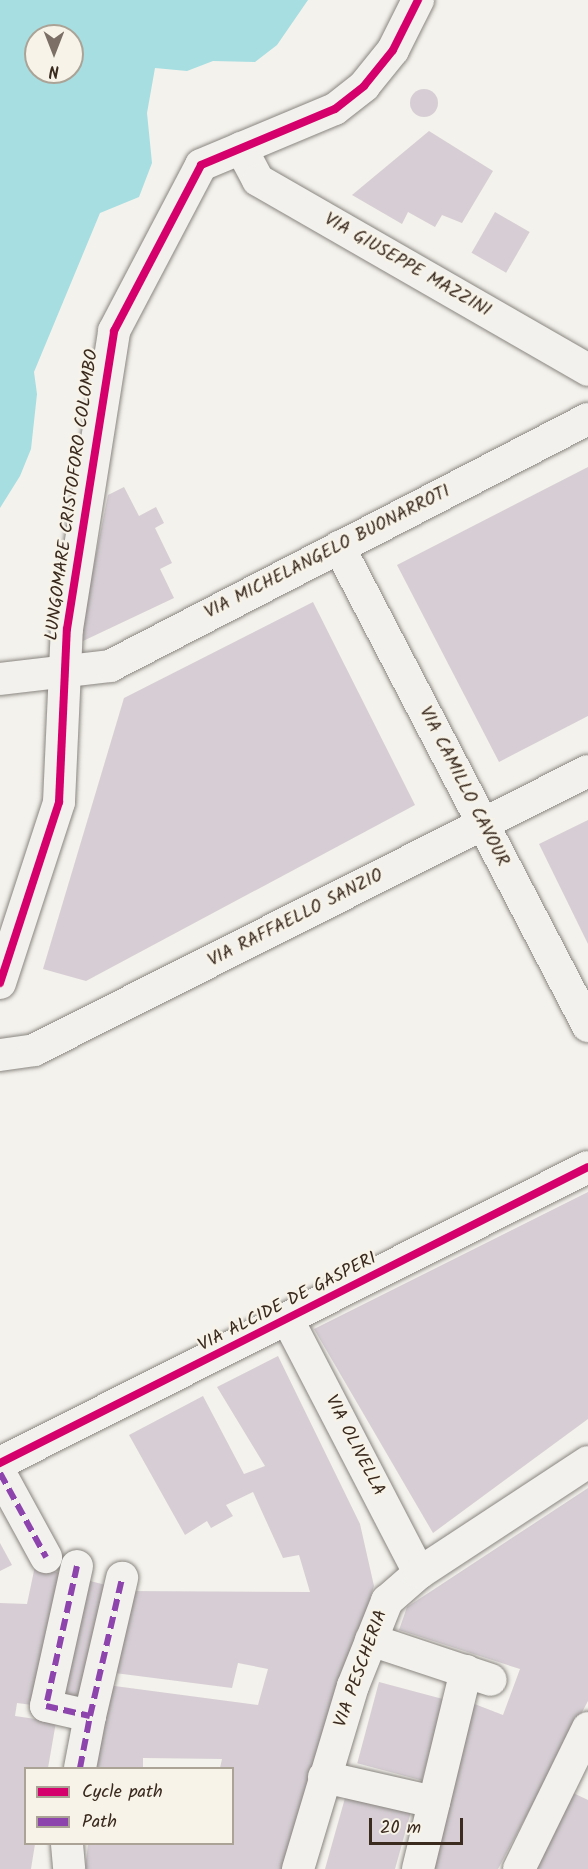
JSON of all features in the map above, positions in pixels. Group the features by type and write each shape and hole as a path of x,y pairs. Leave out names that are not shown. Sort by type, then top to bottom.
{"street":[{"name":"LUNGOMARE CRISTOFORO COLOMBO","path":"0,983 56,821 66,629 114,331 201,165 335,109 364,86 393,50 418,0"},
{"name":"VIA GIUSEPPE MAZZINI","path":"241,148 258,180 588,370"},
{"name":"VIA MICHELANGELO BUONARROTI","path":"0,679 64,674 110,666 588,419"},
{"name":"VIA CAMILLO CAVOUR","path":"339,547 588,1026"},
{"name":"VIA RAFFAELLO SANZIO","path":"0,1055 34,1050 588,771"},
{"name":"VIA ALCIDE DE GASPERI","path":"0,1463 588,1167"},
{"name":"VIA OLIVELLA","path":"288,1320 419,1573"},
{"name":"VIA PESCHERIA","path":"298,1869 324,1777 371,1640 387,1601 419,1573 588,1462"},
{"path":"0,1473 46,1557"},
{"path":"77,1566 46,1706 90,1716"},
{"path":"80,1767 122,1578"},
{"path":"371,1640 478,1676 434,1802 418,1869"},
{"path":"519,1869 584,1745"},
{"path":"324,1777 434,1802"},
{"path":"67,1845 69,1869"}],"water":[{"path":"0,0 308,0 277,45 255,62 213,61 187,71 155,68 147,113 152,163 139,197 100,213 34,372 37,394 31,449 20,476 0,508"}],"building":[{"path":"424,89 434,93 438,103 434,113 424,117 414,113 410,103 414,93"},
{"path":"429,131 493,171 462,223 442,215 435,227 408,212 402,224 352,195"},
{"path":"495,212 530,232 506,273 472,253"},
{"path":"588,467 588,716 499,762 397,565"},
{"path":"124,487 139,516 156,507 164,523 155,528 172,563 160,569 174,598 83,641 79,638 108,495"},
{"path":"313,602 415,805 86,981 43,969 124,698"},
{"path":"588,820 588,944 539,844"},
{"path":"588,1192 588,1419 433,1533 314,1329"},
{"path":"278,1356 360,1524 374,1586 283,1869 85,1869 88,1845 234,1845 234,1767 220,1767 222,1759 143,1758 143,1767 97,1767 107,1685 258,1705 268,1669 238,1663 232,1688 107,1672 128,1591 310,1592 299,1555 283,1558 253,1492 226,1505 233,1516 211,1528 207,1521 185,1535 129,1435 203,1396 244,1474 265,1466 217,1387"},
{"path":"588,1488 588,1701 498,1869 432,1869 472,1703 503,1715 520,1669 399,1630 407,1607"},
{"path":"0,1543 12,1565 0,1571"},
{"path":"35,1566 70,1576 40,1706 17,1703 15,1716 56,1722 48,1767 24,1767 24,1845 35,1845 31,1869 0,1869 0,1603 27,1604"},
{"path":"82,1579 114,1587 85,1703 53,1695"},
{"path":"379,1682 444,1699 422,1780 357,1763"},
{"path":"347,1791 412,1808 395,1869 325,1869"},
{"path":"571,1792 588,1800 588,1869 534,1869"}],"marked path":[{"path":"0,1473 46,1557"},
{"path":"77,1566 46,1706 90,1716 122,1578"},
{"path":"80,1767 90,1716"}],"cycle path":[{"path":"0,983 59,802 67,629 114,331 201,165 335,109 364,86 393,50 418,0"},
{"path":"0,1463 588,1167"}]}
